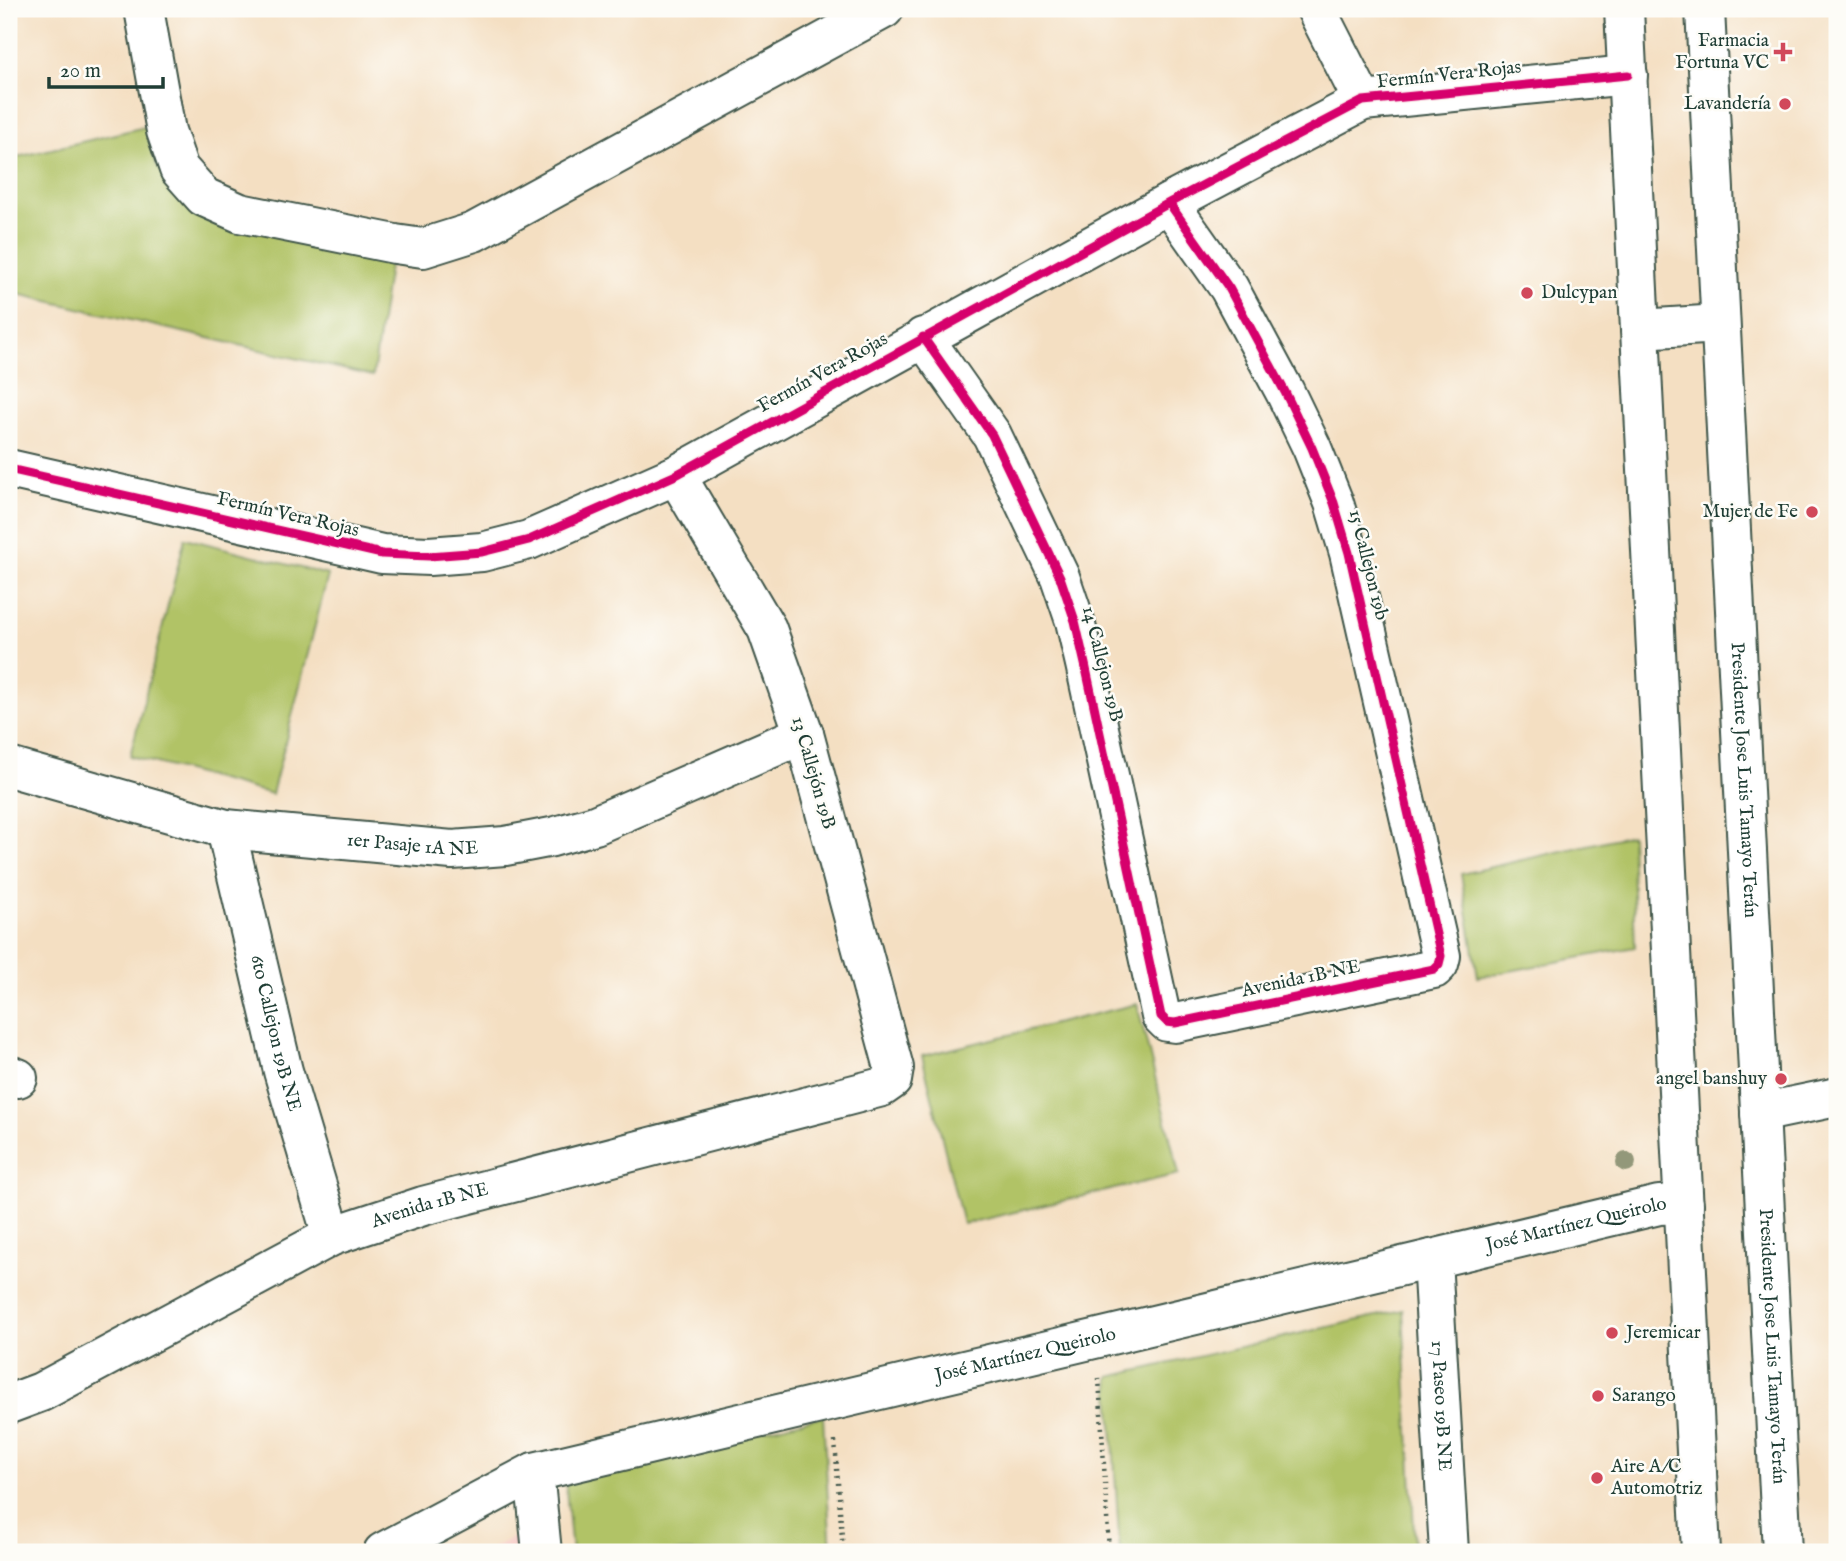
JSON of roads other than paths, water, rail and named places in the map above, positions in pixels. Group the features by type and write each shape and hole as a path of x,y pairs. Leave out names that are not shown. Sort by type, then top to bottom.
{"street":[{"path":"144,9 166,131 179,169 204,197 240,213 423,248 474,232 884,9"},
{"path":"1317,9 1363,101"},
{"path":"1624,9 1701,1552"},
{"name":"Presidente Jose Luis Tamayo Terán","path":"1705,9 1782,1552"},
{"name":"Fermín Vera Rojas","path":"9,469 382,554 429,556 482,552 529,540 676,475 1169,203 1363,101 1628,75"},
{"name":"15 Callejon 19b","path":"1169,203 1229,288 1285,392 1334,503 1349,553 1441,956 1434,969"},
{"path":"1640,329 1720,324"},
{"name":"14 Callejon 19B","path":"923,337 992,435 1060,577 1086,664 1161,1016 1167,1022 1175,1023"},
{"name":"13 Callejón 19B","path":"676,475 767,629 804,734 894,1068 892,1080 882,1087"},
{"name":"1er Pasaje 1A NE","path":"9,767 226,830 440,849 505,846 595,825 804,734"},
{"name":"6to Callejon 19B NE","path":"226,830 283,1071 332,1236"},
{"name":"Avenida 1B NE","path":"1175,1023 1434,969"},
{"name":"Avenida 1B NE","path":"9,1404 41,1392 332,1236 423,1206 882,1087"},
{"path":"1760,1113 1837,1097"},
{"name":"José Martínez Queirolo","path":"383,1552 534,1472 1659,1205 1684,1204"},
{"name":"17 Paseo 19B NE","path":"1432,1259 1449,1552"},
{"path":"534,1472 542,1552"}],"place":[{"name":"Farmacia Fortuna VC","path":"1783,52"},
{"name":"Lavandería","path":"1785,104"},
{"name":"Dulcypan","path":"1527,293"},
{"name":"Mujer de Fe","path":"1812,512"},
{"name":"angel banshuy","path":"1781,1079"},
{"name":"Jeremicar","path":"1612,1333"},
{"name":"Sarango","path":"1598,1396"},
{"name":"Aire A/C Automotriz","path":"1597,1478"}]}
